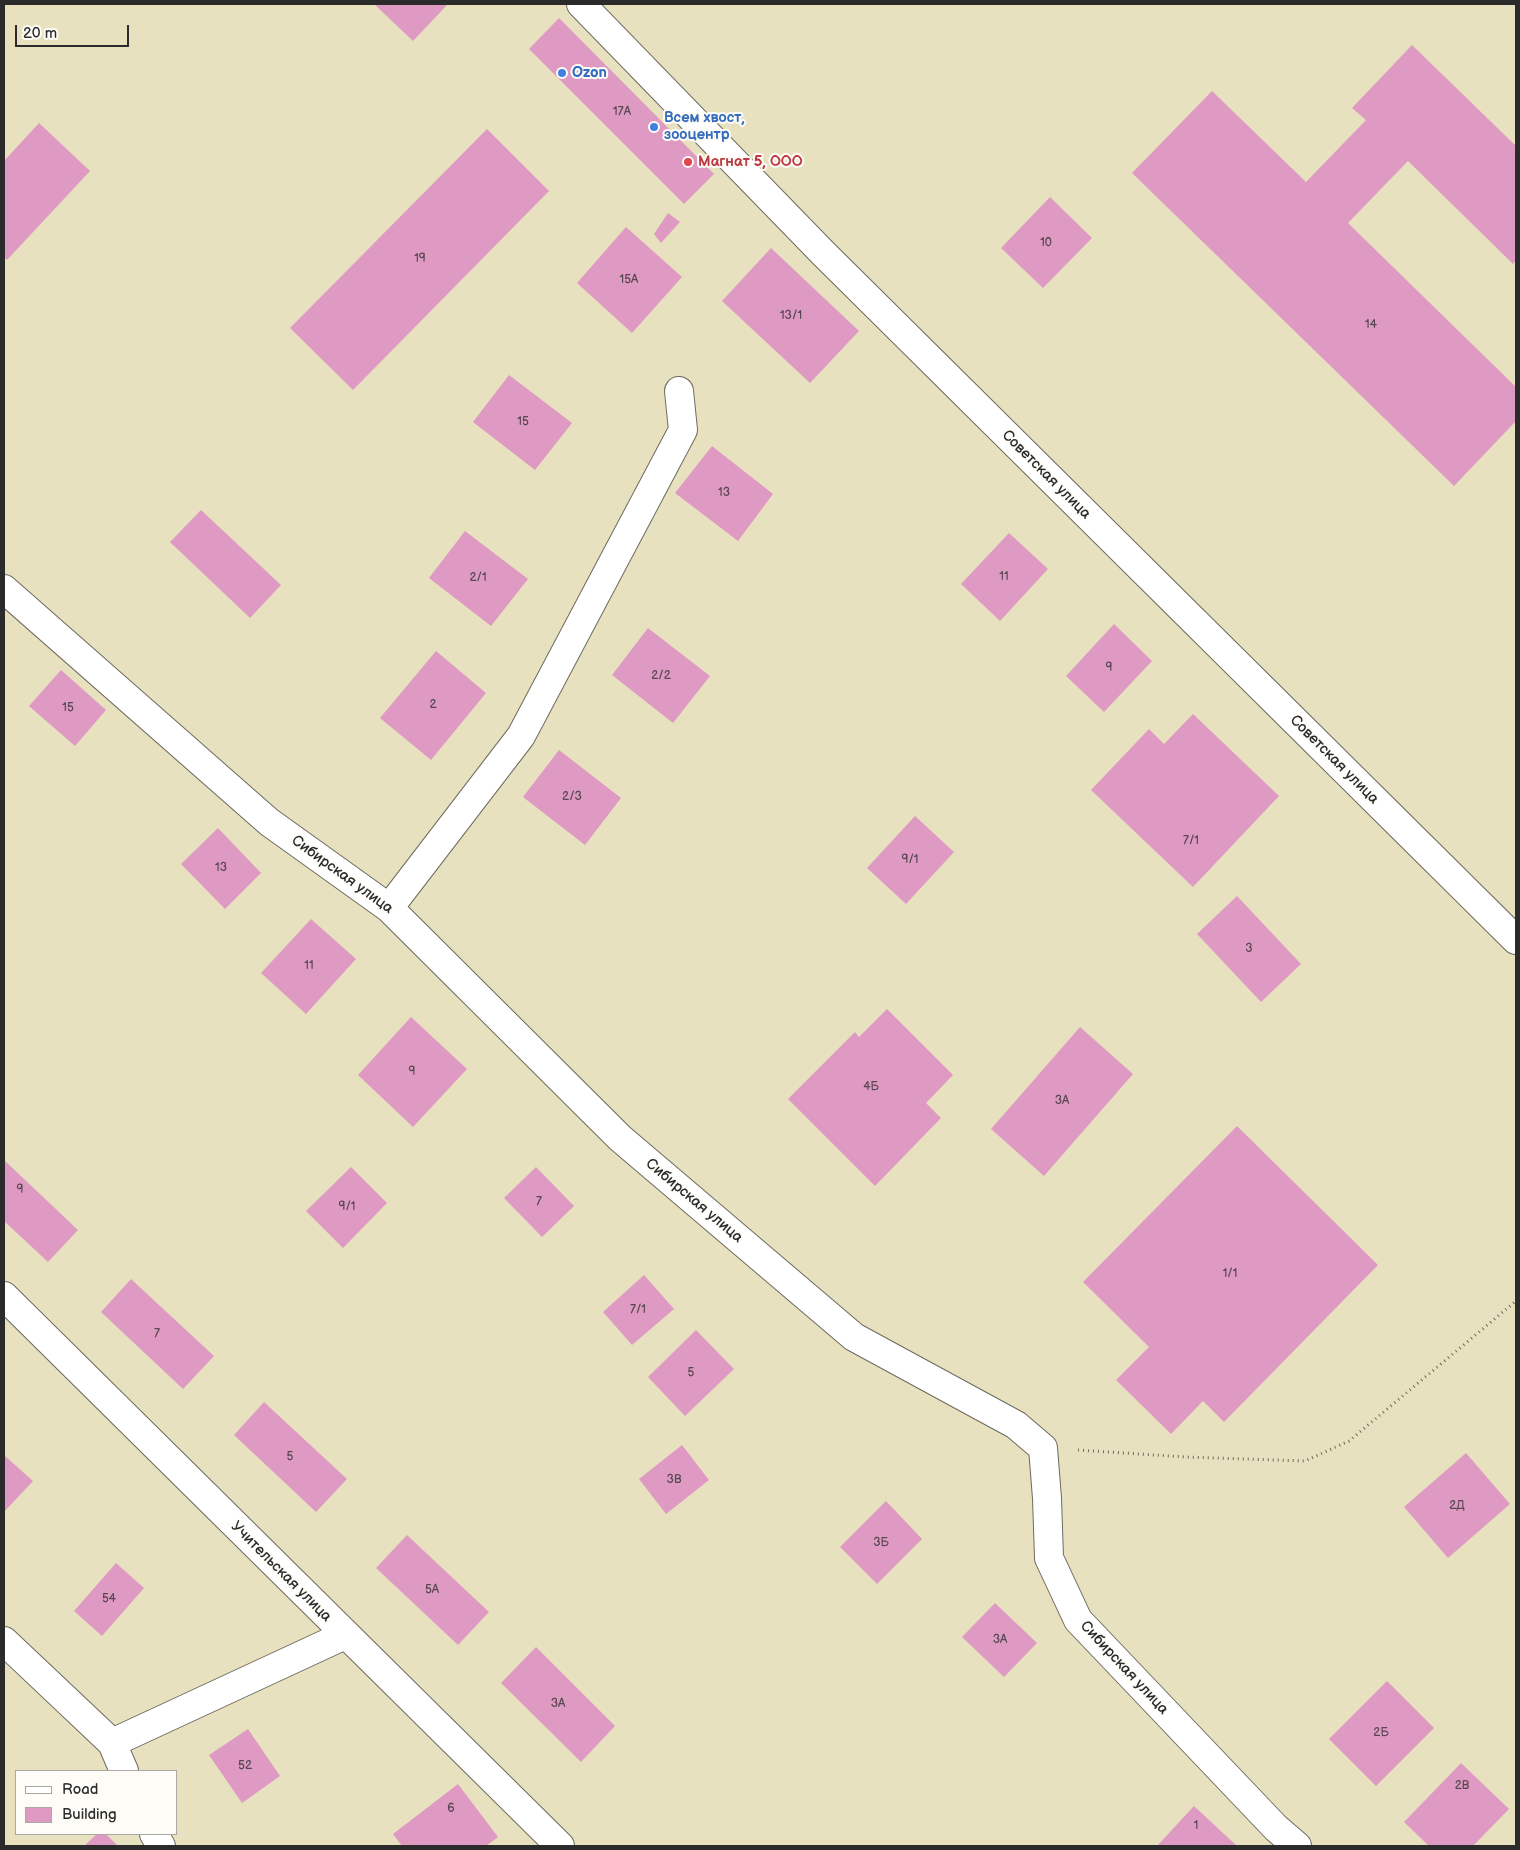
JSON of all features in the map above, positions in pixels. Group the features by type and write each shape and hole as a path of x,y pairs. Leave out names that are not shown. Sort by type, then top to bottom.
{"street":[{"name":"Советская улица","path":"581,4 816,247 1516,940"},
{"path":"389,908 522,736 683,430 678,391"},
{"name":"Сибирская улица","path":"4,589 269,822 389,908 620,1138 854,1337 1016,1425 1043,1448 1049,1558 1078,1620 1276,1828 1297,1846"},
{"name":"Учительская улица","path":"4,1296 560,1846"},
{"path":"112,1742 345,1635"},
{"path":"4,1641 112,1742 124,1770"},
{"path":"155,1835 161,1846"}],"path":[{"path":"1043,1448 1185,1457 1306,1461 1349,1441 1516,1301"}],"building":[{"path":"374,4 448,4 413,41"},
{"path":"559,18 714,174 684,204 529,49"},
{"path":"1412,45 1516,146 1516,260 1513,264 1408,161 1348,223 1516,387 1516,421 1454,486 1132,173 1212,91 1306,182 1366,120 1352,108"},
{"path":"39,123 90,171 7,260 4,257 4,161"},
{"path":"487,129 549,191 353,390 290,328"},
{"path":"1050,197 1092,238 1043,288 1001,248"},
{"path":"668,213 680,222 661,243 654,234"},
{"path":"626,227 682,277 632,333 577,283"},
{"path":"771,248 859,331 810,383 722,301"},
{"path":"509,375 572,423 535,470 473,422"},
{"path":"712,446 773,494 738,541 675,493"},
{"path":"201,510 281,585 250,618 170,542"},
{"path":"465,531 528,579 491,626 429,578"},
{"path":"1009,533 1048,569 1000,621 961,584"},
{"path":"1114,624 1152,661 1104,712 1066,676"},
{"path":"648,628 710,676 673,723 612,675"},
{"path":"436,651 486,693 431,760 380,718"},
{"path":"61,670 106,710 75,746 29,706"},
{"path":"1193,714 1279,796 1193,887 1091,790 1149,729 1164,744"},
{"path":"559,750 621,798 585,845 523,797"},
{"path":"915,816 954,852 906,904 867,868"},
{"path":"218,828 261,873 225,909 181,864"},
{"path":"1237,896 1301,964 1261,1002 1197,934"},
{"path":"311,919 356,959 306,1014 261,973"},
{"path":"887,1009 953,1075 926,1103 941,1118 875,1186 788,1099 855,1032 859,1037"},
{"path":"411,1017 467,1069 413,1127 358,1075"},
{"path":"1080,1027 1133,1074 1044,1176 991,1129"},
{"path":"1237,1126 1378,1265 1224,1422 1203,1401 1171,1434 1116,1380 1149,1347 1083,1282"},
{"path":"4,1160 78,1230 48,1262 4,1221"},
{"path":"351,1167 387,1203 343,1248 306,1211"},
{"path":"536,1167 574,1206 542,1237 504,1198"},
{"path":"644,1275 674,1309 632,1345 603,1312"},
{"path":"131,1279 214,1356 183,1389 101,1312"},
{"path":"696,1330 734,1369 685,1416 648,1377"},
{"path":"264,1402 347,1479 316,1512 234,1435"},
{"path":"682,1445 709,1480 666,1514 639,1479"},
{"path":"1466,1453 1510,1504 1448,1558 1404,1507"},
{"path":"4,1455 33,1481 4,1512"},
{"path":"886,1501 922,1539 877,1584 840,1547"},
{"path":"407,1535 489,1612 458,1645 376,1568"},
{"path":"116,1563 144,1588 102,1636 74,1611"},
{"path":"995,1603 1037,1643 1004,1677 962,1637"},
{"path":"536,1647 615,1726 581,1762 501,1683"},
{"path":"1387,1681 1434,1728 1376,1786 1329,1739"},
{"path":"248,1729 280,1776 242,1803 209,1755"},
{"path":"1461,1763 1509,1809 1473,1846 1429,1846 1404,1822"},
{"path":"458,1784 498,1837 486,1846 402,1846 393,1834"},
{"path":"1194,1806 1237,1846 1157,1846"},
{"path":"96,1835 107,1835 118,1846 84,1846"}],"place":[{"name":"Ozon","path":"562,73"},
{"name":"Всем хвост, зооцентр","path":"654,127"},
{"name":"Магнат 5, ООО","path":"688,162"}]}
